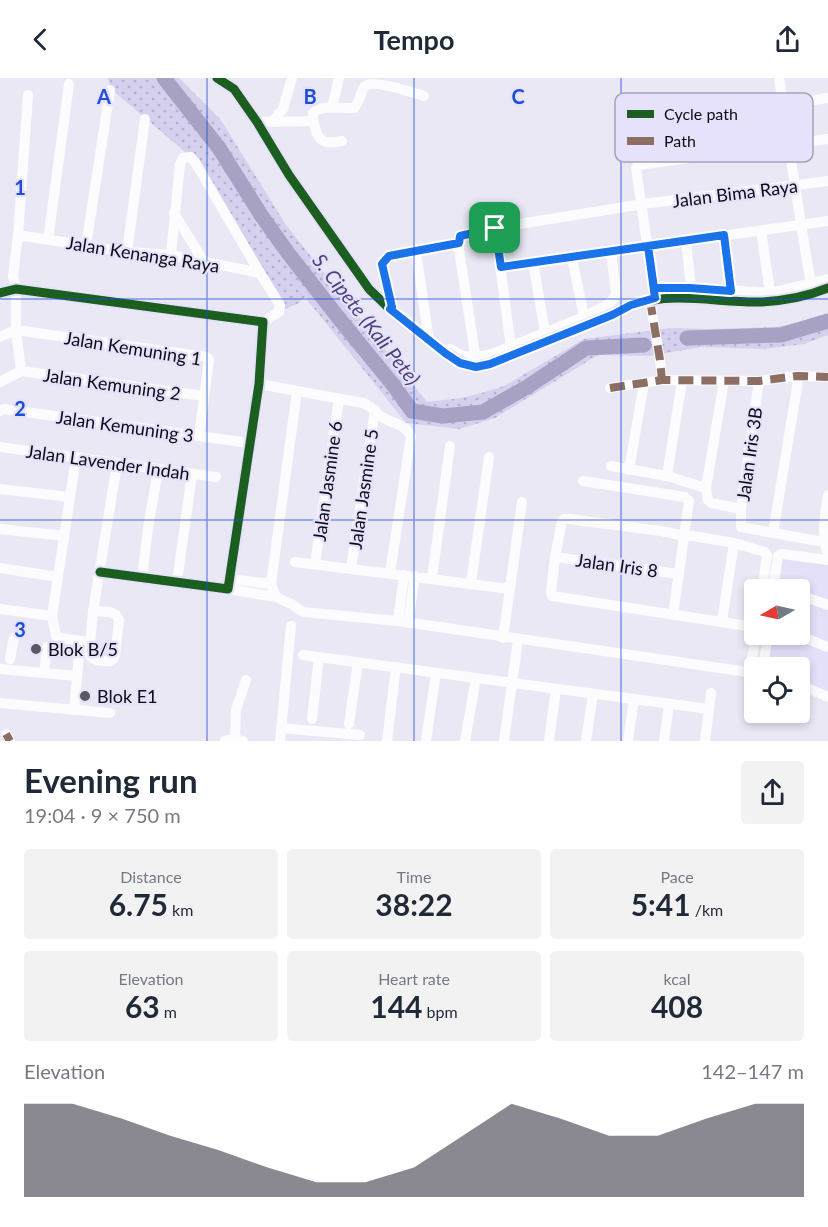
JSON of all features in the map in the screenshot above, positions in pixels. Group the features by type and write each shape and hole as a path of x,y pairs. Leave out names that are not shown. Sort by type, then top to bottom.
{"street":[{"path":"218,78 234,89 289,175 369,289 460,363 490,364 653,296 690,288 770,293 828,279"},
{"path":"273,121 283,109 292,78"},
{"path":"332,108 339,78"},
{"path":"779,78 781,93"},
{"path":"342,141 322,141 313,121 313,113 316,110 354,108 364,88 372,83 424,96"},
{"path":"48,240 69,84"},
{"path":"86,246 110,90"},
{"path":"0,382 21,371 16,330 16,289 13,276 28,95"},
{"path":"813,100 828,98"},
{"path":"127,252 145,119"},
{"path":"257,122 313,121"},
{"path":"813,141 828,139"},
{"path":"0,293 16,289 263,322 279,312 280,305 191,158 183,158 180,164 171,255"},
{"path":"660,162 638,165 636,168 648,246 654,324 662,380"},
{"path":"792,162 800,225 811,284"},
{"name":"Jalan Bima Raya","path":"459,243 460,236 495,228 642,204 828,181"},
{"path":"174,213 204,262"},
{"path":"501,267 828,221"},
{"path":"495,228 511,347"},
{"path":"761,230 770,293"},
{"name":"Jalan Kenanga Raya","path":"18,235 127,252 171,255 260,273"},
{"path":"724,235 731,291"},
{"path":"686,241 690,288"},
{"path":"391,308 382,264 389,256 459,243 476,362"},
{"path":"476,362 584,317 614,300 616,289 611,251"},
{"path":"416,252 429,336"},
{"path":"572,258 584,317"},
{"path":"532,262 545,332"},
{"path":"653,296 759,302 789,300 828,288"},
{"path":"229,584 259,384 263,322"},
{"path":"0,337 16,330"},
{"name":"Jalan Kemuning 1","path":"16,330 207,357 209,360 199,436"},
{"name":"Jalan Kemuning 2","path":"21,371 204,396"},
{"path":"610,388 662,380 759,381 797,376 828,377"},
{"path":"797,376 773,533 824,542"},
{"path":"667,476 682,381"},
{"path":"724,381 705,488 711,503 741,509"},
{"name":"Jalan Iris 3B","path":"759,381 741,509 741,527 773,533"},
{"path":"629,470 644,383"},
{"path":"259,384 363,403 372,407 384,418 407,429 411,436 390,573"},
{"path":"276,597 271,584 297,391"},
{"name":"Jalan Jasmine 6","path":"315,564 339,399"},
{"name":"Jalan Kemuning 3","path":"0,411 4,409 249,443"},
{"name":"Jalan Jasmine 5","path":"351,568 375,410"},
{"path":"432,578 450,446"},
{"name":"Jalan Lavender Indah","path":"0,447 216,477"},
{"path":"471,583 489,457"},
{"path":"76,458 52,616 56,636 90,642"},
{"path":"93,611 110,612 119,620 114,658 111,661 96,660 89,654 93,611 117,464"},
{"path":"611,466 667,476 705,488"},
{"path":"142,578 158,470"},
{"path":"177,582 192,474"},
{"path":"583,481 685,497 689,501 673,615"},
{"path":"0,489 70,497"},
{"path":"828,495 824,542 828,554"},
{"path":"503,638 522,502"},
{"path":"744,625 552,596 555,557 562,521 564,519 661,531 734,543 766,553 764,579"},
{"path":"0,529 64,536"},
{"path":"722,621 734,543"},
{"path":"775,579 778,556 782,554 828,560"},
{"name":"Jalan Iris 8","path":"555,557 679,574"},
{"path":"295,562 510,589"},
{"path":"0,568 58,577"},
{"path":"100,572 177,582 271,584"},
{"path":"403,622 410,576"},
{"path":"229,584 276,597 303,612 403,622 744,672"},
{"path":"810,599 828,605"},
{"path":"0,609 52,616"},
{"path":"280,741 291,626"},
{"path":"14,638 5,663 44,673 77,676"},
{"path":"504,741 518,640"},
{"path":"810,640 828,647"},
{"path":"44,673 47,647"},
{"path":"74,710 79,655"},
{"path":"303,655 709,710"},
{"path":"312,719 319,657"},
{"path":"349,724 358,662"},
{"path":"387,741 396,667"},
{"path":"426,741 436,673"},
{"path":"465,741 476,678"},
{"path":"234,740 236,710 246,680"},
{"path":"549,741 556,689"},
{"path":"810,689 828,697"},
{"path":"705,741 711,693"},
{"path":"586,741 593,694"},
{"path":"628,741 634,699"},
{"path":"0,703 110,713"},
{"path":"664,741 669,704"},
{"path":"281,728 360,735"}],"shaded area":[{"path":"108,78 179,78 221,120 286,225 427,402 461,398 504,386 584,339 671,328 777,327 828,316 828,335 804,344 764,349 702,347 648,356 601,355 495,418 459,429 406,423 305,297 297,304 279,312 191,157 110,88"},
{"path":"780,555 828,560 828,697 810,689 810,657 765,657 766,645 810,645 810,579 775,579"}],"waterway":[{"name":"S. Cipete (Kali Pete)","path":"164,78 219,148 288,253 412,411 443,416 483,412 527,387 586,348 644,345"},
{"name":"S. Cipete (Kali Pete)","path":"687,338 781,335 828,321"}],"marked path":[{"path":"650,300 662,380"},
{"path":"610,388 662,380 759,381 797,376 828,377"},
{"path":"6,734 10,741"}],"cycle path":[{"path":"217,78 234,89 289,175 369,289 398,317 445,353 466,365 476,367 490,364 630,306 648,301 685,298 761,302 787,300 828,288"},
{"path":"0,293 16,289 263,322 259,384 228,589 100,572"}],"place":[{"name":"Blok B/5","path":"36,649"},
{"name":"Blok E1","path":"85,696"}],"route":[{"path":"495,228 460,236 459,243 389,256 382,264 392,307 390,309 445,353 466,365 476,367 490,364 612,315 631,305 655,298 648,246 724,235 731,291 654,288 648,246 501,267 495,228"}]}
